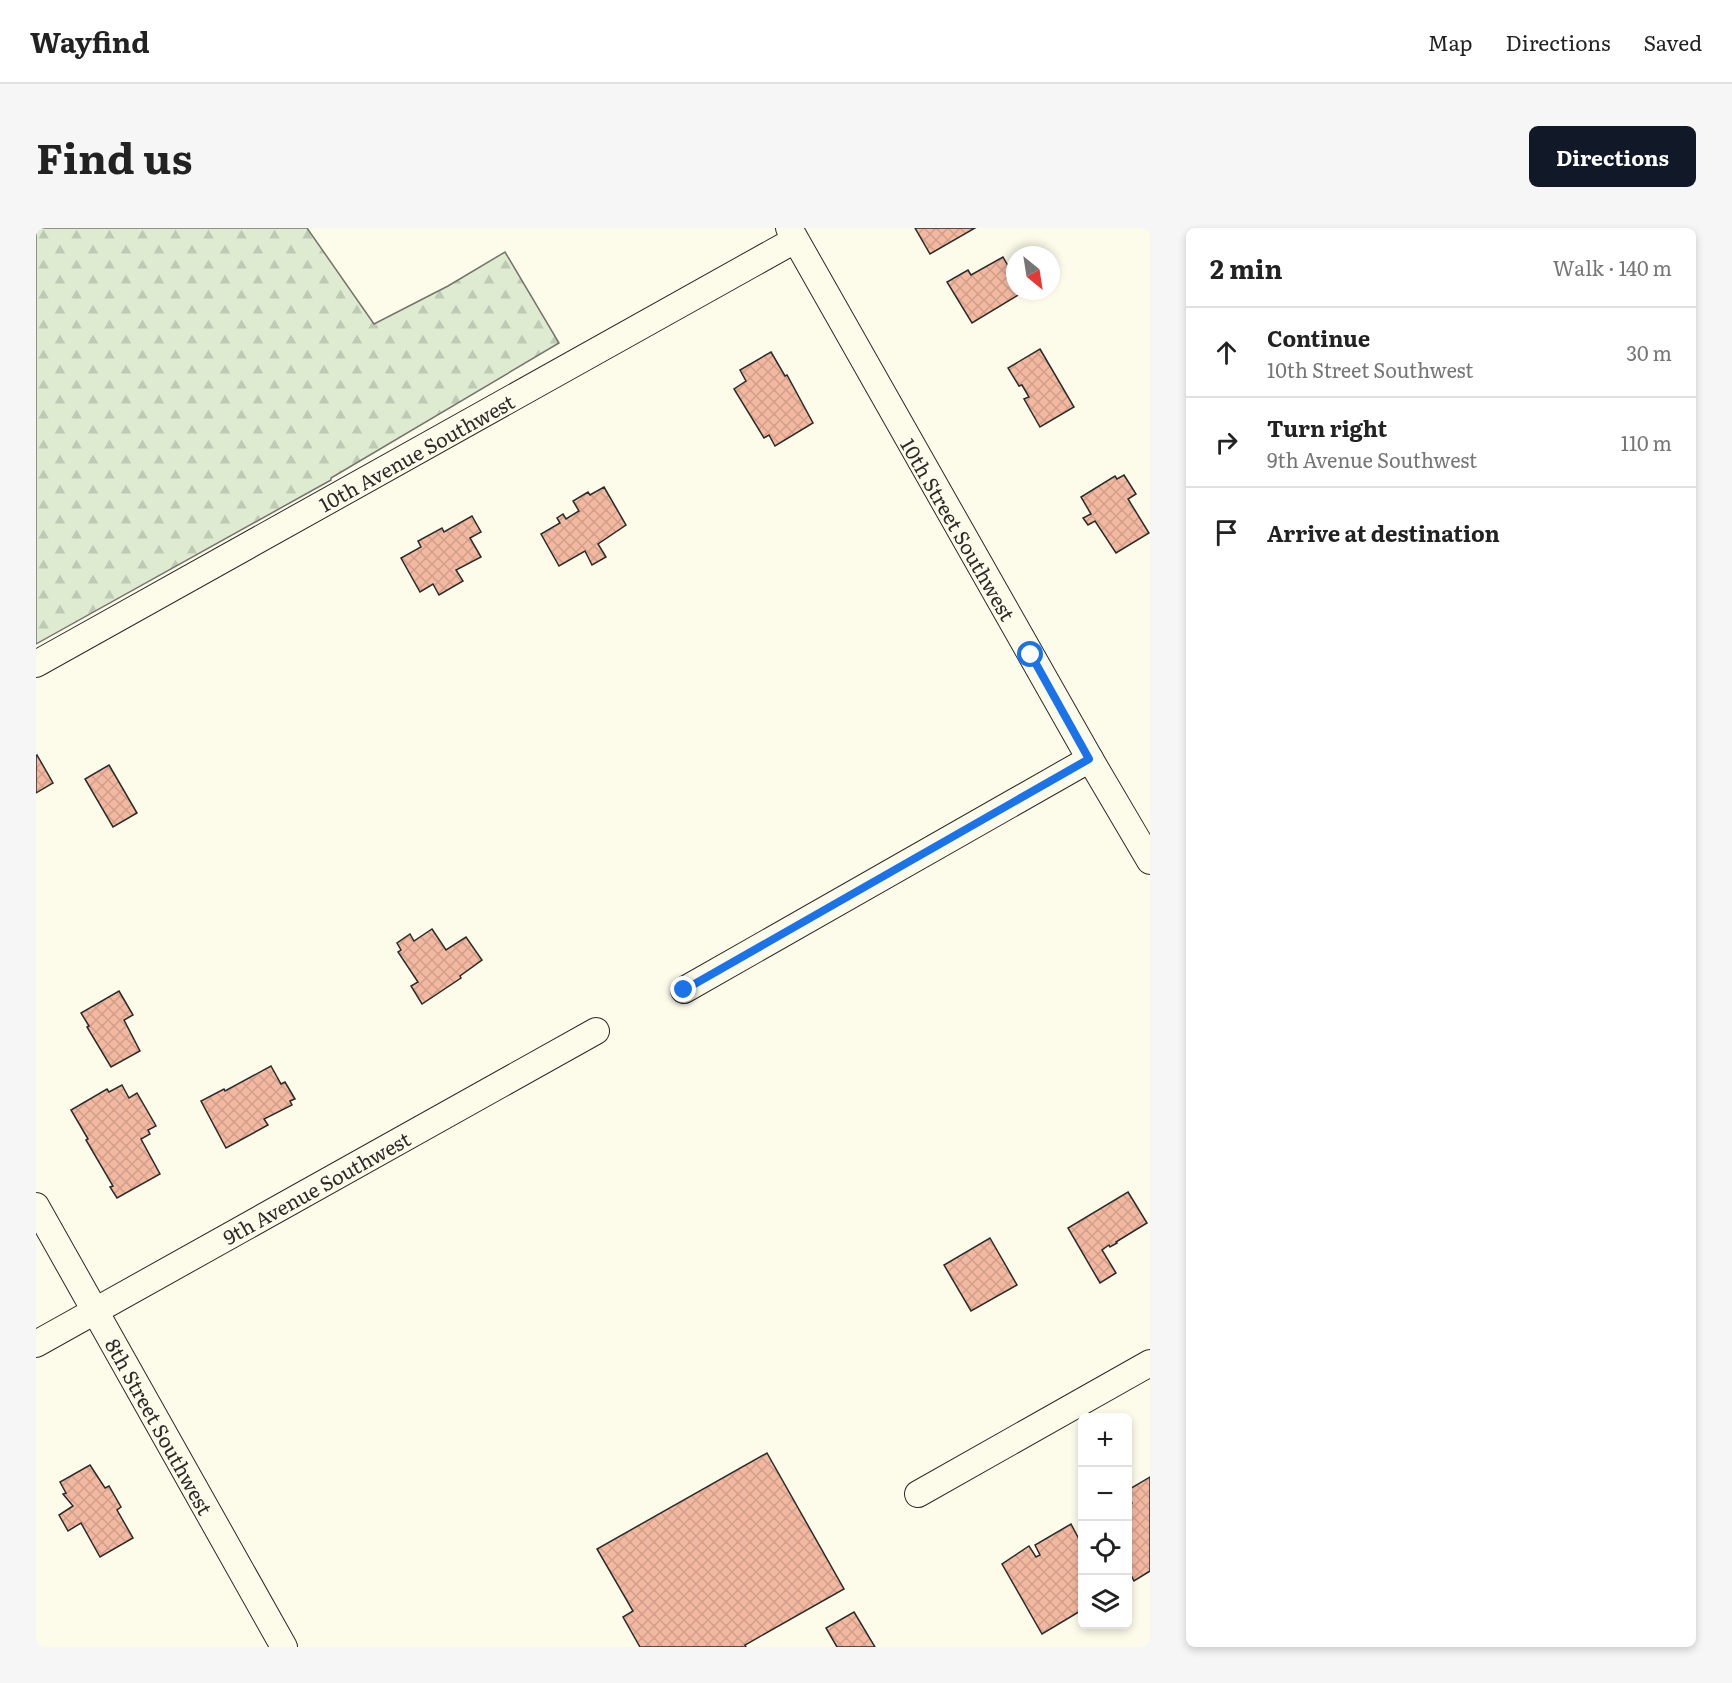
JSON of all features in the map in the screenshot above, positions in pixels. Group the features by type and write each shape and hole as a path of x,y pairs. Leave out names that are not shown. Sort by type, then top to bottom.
{"street":[{"name":"10th Avenue Southwest","path":"36,664 792,234"},
{"name":"10th Street Southwest","path":"792,234 1089,759 1150,861"},
{"path":"684,990 1089,759"},
{"name":"9th Avenue Southwest","path":"36,1344 596,1031"},
{"name":"8th Street Southwest","path":"36,1206 284,1647"},
{"path":"918,1494 1150,1363"}],"green space":[{"path":"36,228 307,228 374,324 448,286 505,252 559,343 331,480 36,644"}],"building":[{"path":"915,228 975,228 930,254"},
{"path":"1003,257 1006,262 1006,300 1010,300 972,323 947,282 968,270 971,275"},
{"path":"1040,349 1074,407 1040,427 1024,399 1029,397 1008,368"},
{"path":"771,352 785,376 787,375 813,423 775,446 769,435 764,438 734,389 746,381 740,370"},
{"path":"1124,475 1136,494 1128,499 1149,533 1116,553 1095,521 1088,525 1083,518 1091,514 1081,497 1115,476 1117,479"},
{"path":"604,487 626,525 598,544 606,557 592,565 585,551 559,566 541,534 560,523 557,518 563,514 566,519 579,511 573,501 588,492 590,495"},
{"path":"472,516 481,532 470,538 481,557 456,570 463,581 439,595 433,584 420,592 401,558 421,547 418,541 442,528 444,532"},
{"path":"36,756 53,783 36,793"},
{"path":"109,765 137,813 113,827 85,779"},
{"path":"432,929 446,950 466,937 482,960 460,976 461,978 422,1004 411,986 418,982 398,952 401,950 397,943 410,934 414,941"},
{"path":"119,991 133,1015 124,1020 140,1051 111,1067 81,1013"},
{"path":"271,1066 281,1084 285,1082 295,1099 290,1101 292,1105 264,1119 268,1125 226,1148 201,1101"},
{"path":"122,1085 129,1098 137,1093 156,1126 148,1130 150,1134 141,1139 160,1174 117,1198 110,1187 113,1186 71,1110 107,1089 109,1092"},
{"path":"1128,1192 1147,1223 1102,1250 1116,1273 1100,1283 1068,1228"},
{"path":"990,1238 1017,1285 971,1311 944,1265"},
{"path":"767,1453 844,1589 745,1645 746,1647 640,1647 623,1617 633,1611 597,1549"},
{"path":"90,1465 105,1488 109,1486 121,1507 117,1510 133,1538 100,1557 81,1523 68,1531 59,1515 73,1506 63,1494 66,1493 60,1482"},
{"path":"1150,1477 1150,1571 1134,1581 1132,1577 1132,1488"},
{"path":"1071,1524 1078,1537 1078,1612 1042,1634 1002,1564 1029,1546 1036,1557 1040,1555 1035,1545"},
{"path":"854,1612 875,1647 837,1647 826,1628"}],"route":[{"path":"684,990 1089,759 1031,655"}]}
